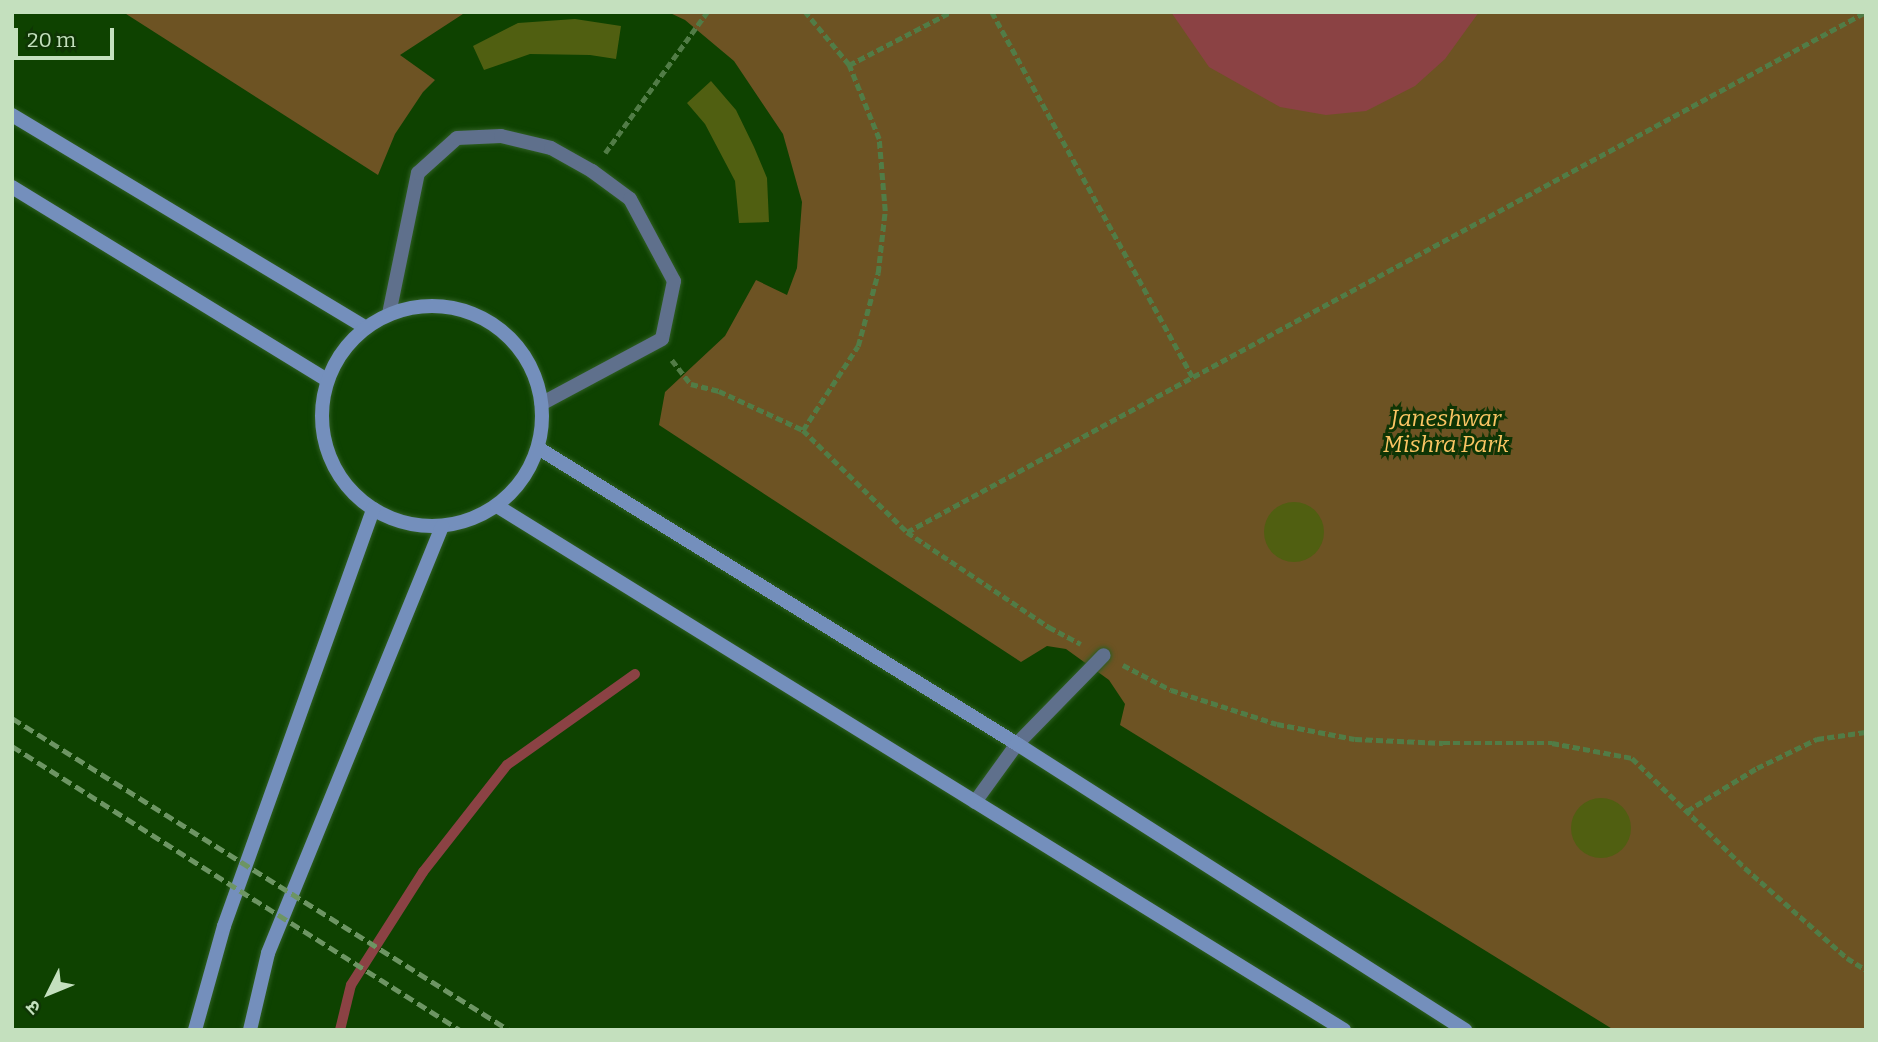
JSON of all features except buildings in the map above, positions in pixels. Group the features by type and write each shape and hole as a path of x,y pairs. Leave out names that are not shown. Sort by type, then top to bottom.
{"street":[{"path":"12,114 365,327"},
{"path":"12,187 327,380"},
{"path":"415,306 443,306 471,312 495,325 516,343 531,366 543,421 538,448 529,470 515,490 497,506 471,520 442,526 418,526 395,520 373,509 350,490 333,466 324,438 321,409 327,380 342,351 365,327 389,314 415,306"},
{"path":"538,448 1017,744 1465,1030"},
{"path":"497,506 1344,1030"},
{"path":"195,1030 224,926 373,509"},
{"path":"250,1030 268,953 442,526"}],"lane":[{"path":"389,314 418,173 457,138 501,136 551,148 592,171 629,199 674,281 662,339 541,404"},
{"path":"975,802 1017,744 1104,656"}],"path":[{"path":"592,171 707,12"},
{"path":"803,430 858,346 878,273 885,211 880,138 849,65 805,12"},
{"path":"849,65 951,12"},
{"path":"992,12 1193,378"},
{"path":"907,532 1866,12"},
{"path":"662,339 676,369 691,384 719,391 803,430 907,532 1049,627 1171,690 1277,724 1355,738 1443,743 1552,743 1632,758 1745,868 1847,958 1866,970"},
{"path":"1687,811 1756,768 1817,739 1866,732"}],"green space":[{"path":"123,12 466,12 400,55 435,80 423,92 395,134 378,175"},
{"name":"Janeshwar Mishra Park","path":"668,12 1866,12 1866,1030 1614,1030 1120,725 1125,704 1109,680 1066,649 1047,646 1021,662 659,425 665,392 725,336 756,280 787,295 797,268 802,202 783,134 734,61 685,20"}],"shaded area":[{"path":"1171,12 1479,12 1445,59 1415,86 1366,111 1326,115 1280,107 1209,67"}],"waterway":[{"path":"340,1030 351,985 423,872 507,765 635,674"}],"railway":[{"path":"12,718 509,1030"},
{"path":"12,746 460,1030"}]}
